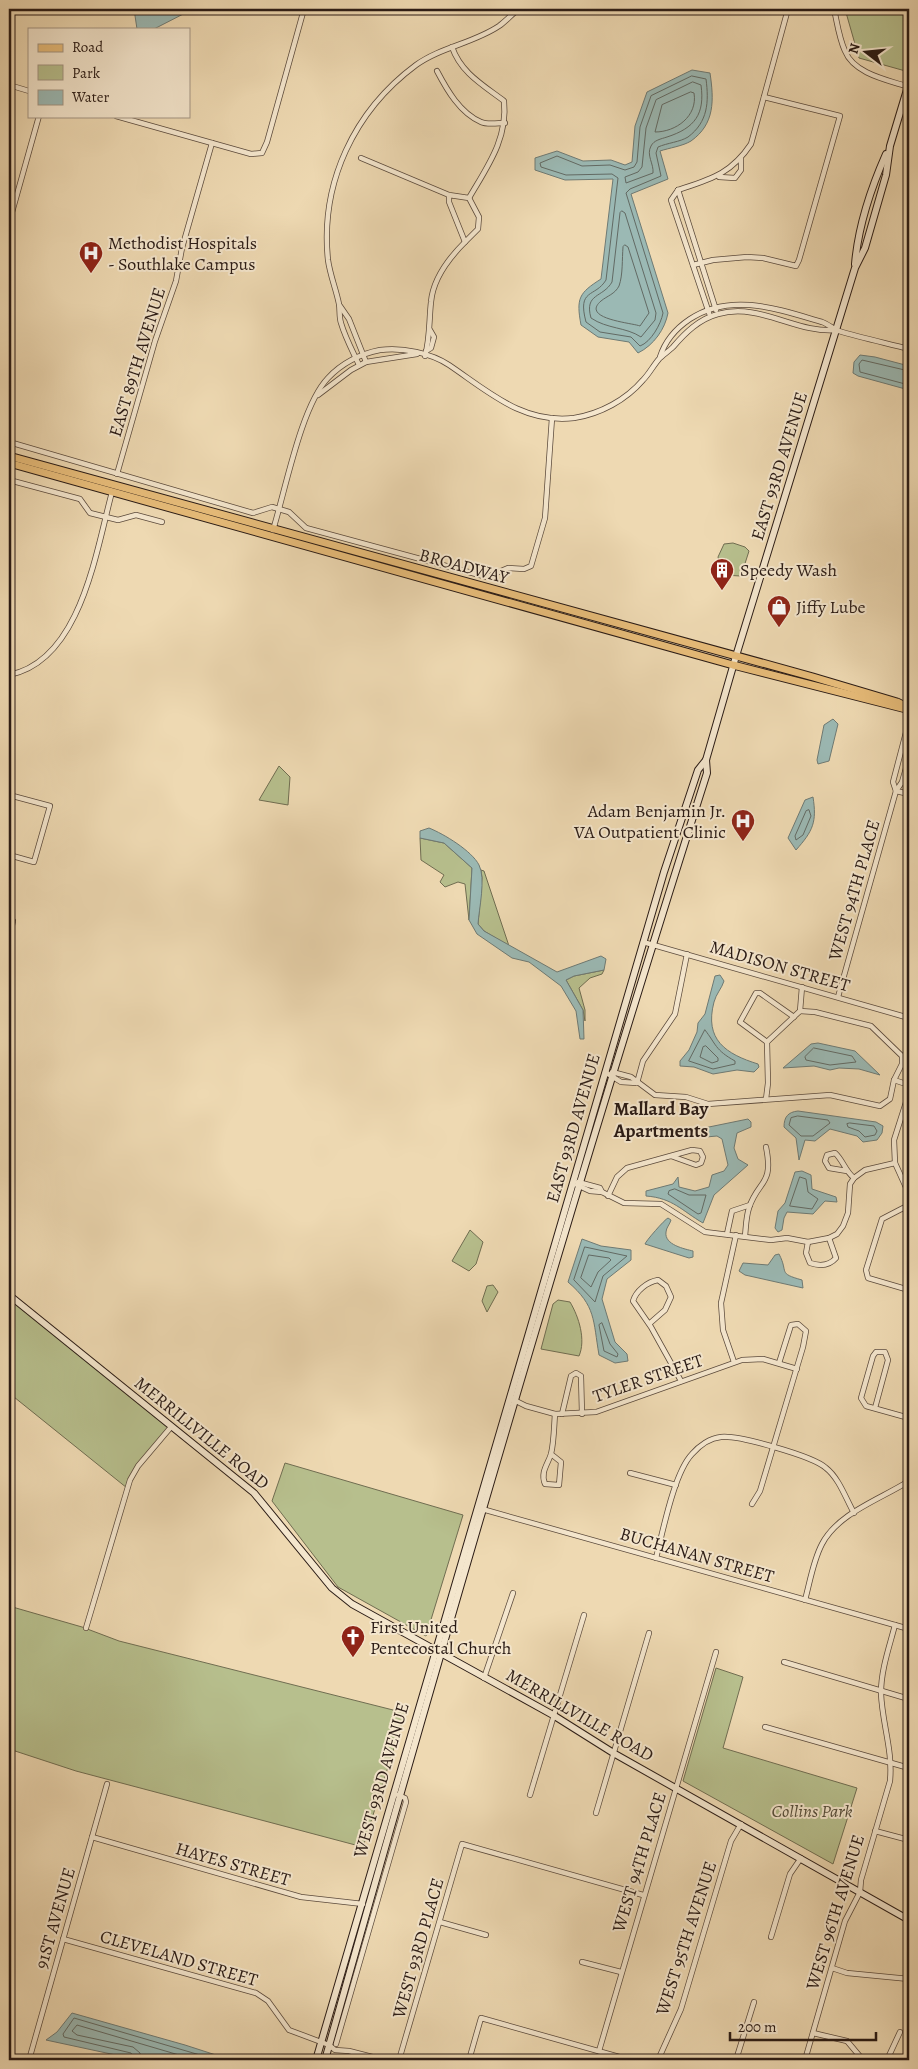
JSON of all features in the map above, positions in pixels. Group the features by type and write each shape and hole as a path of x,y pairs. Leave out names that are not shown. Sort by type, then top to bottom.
{"main road":[{"name":"BROADWAY","path":"9,456 733,665 895,708 909,709"},
{"name":"BROADWAY","path":"9,463 112,492 736,656 897,702 909,709"}],"street":[{"path":"123,118 251,154 262,153 267,142 304,9"},
{"path":"359,365 341,323 339,305 331,277 327,244 331,193 338,168 360,124 380,97 418,64 498,27 519,9"},
{"path":"710,317 671,200 678,190 718,176 741,158 751,144 788,9"},
{"path":"834,9 844,51 848,58 859,69 909,85"},
{"path":"452,47 457,61 465,71 504,101 505,123 500,142 469,198"},
{"path":"437,71 449,93 466,112 482,123 505,123"},
{"path":"9,85 28,91"},
{"name":"EAST 93RD AVENUE","path":"480,1509 516,1402 612,1075 707,773 706,760 733,665 855,268 868,239 886,175 890,146 909,85"},
{"path":"693,265 747,257 763,258 796,266 840,116 764,96"},
{"path":"9,223 38,118"},
{"name":"EAST 89TH AVENUE","path":"118,474 155,341 172,297 182,248 212,143"},
{"path":"361,158 449,195 469,198"},
{"path":"718,176 735,178 742,170 741,158"},
{"path":"678,190 718,314"},
{"path":"449,195 449,202 465,242"},
{"path":"425,353 430,330 431,300 435,283 445,265 478,229 479,217 469,198"},
{"path":"659,359 664,344 674,332 699,314 734,304 759,305 824,323 836,330 909,349"},
{"path":"339,305 349,319 366,362"},
{"path":"317,396 359,365 366,362 425,353 447,364 516,410 552,418 587,415 612,405 643,381 659,359 690,328 718,314 745,311 770,316 823,332 836,330"},
{"path":"272,533 304,425 317,396 328,378 363,354 400,348 408,349 417,354"},
{"path":"9,442 253,513 266,508 279,509 292,514 296,521 306,528 487,577 515,567 528,569 531,566 545,518 552,418"},
{"path":"9,480 80,500 90,513 118,520 136,515 162,522"},
{"path":"9,676 32,667 52,651 62,638 86,589 112,492"},
{"name":"WEST 94TH PLACE","path":"896,790 893,782 909,721"},
{"name":"WEST 94TH PLACE","path":"838,997 896,790 902,782 909,758"},
{"name":"EAST 93RD AVENUE","path":"480,1509 509,1398 604,1072 698,770 706,760"},
{"path":"896,790 909,794"},
{"path":"9,795 50,806 34,862 9,855"},
{"path":"9,939 11,920"},
{"name":"MADISON STREET","path":"644,942 909,1018"},
{"path":"637,1083 643,1061 675,1014 687,954"},
{"path":"766,1099 768,1083 767,1042 800,1011 802,987"},
{"path":"767,1042 740,1022 756,993 760,993 794,1017"},
{"path":"604,1072 631,1077 655,1095 686,1098 708,1104 830,1095 880,1106 890,1099 894,1080 902,1064 902,1056 871,1026 815,1012 800,1011"},
{"path":"612,1075 621,1082 637,1083"},
{"path":"894,1080 909,1085"},
{"path":"909,1092 894,1140 895,1163 909,1194"},
{"path":"745,1236 750,1205 767,1178 768,1159 766,1147"},
{"path":"608,1196 617,1177 627,1168 696,1149 701,1152 703,1157 700,1163 696,1165 671,1156"},
{"path":"847,1171 829,1168 825,1161 827,1155 835,1153 839,1156 847,1171 854,1178"},
{"path":"573,1182 598,1193 602,1192 624,1203 661,1204 705,1232 771,1240 787,1238 808,1242 829,1238 837,1234 843,1226 848,1213 850,1184 854,1178 865,1170 895,1163"},
{"path":"909,1204 882,1220 866,1270 868,1278 909,1290"},
{"path":"727,1234 732,1212 750,1205"},
{"path":"734,1362 723,1330 721,1303 736,1235"},
{"path":"808,1242 807,1259 810,1263 822,1265 832,1263 836,1258 829,1238"},
{"path":"649,1324 665,1310 671,1297 666,1286 658,1280 644,1286 634,1295 633,1302 649,1324 682,1381"},
{"name":"MERRILLVILLE ROAD","path":"9,1295 171,1428 254,1493 341,1596 909,1920"},
{"path":"752,1504 760,1491 797,1369 806,1335 804,1327 798,1324 791,1325 778,1364"},
{"path":"875,1408 888,1360 885,1352 881,1351 876,1352 873,1356 861,1398 866,1406 909,1418"},
{"name":"TYLER STREET","path":"509,1398 555,1414 582,1414 616,1405 734,1362 752,1358 797,1369"},
{"path":"562,1414 571,1376 576,1373 581,1376 582,1414"},
{"path":"551,1454 561,1462 558,1485 545,1484 543,1480 545,1464 551,1454 555,1414"},
{"path":"86,1628 130,1480 138,1466 171,1428"},
{"path":"656,1558 676,1485 685,1461 698,1447 720,1437 735,1436 811,1459 826,1468 834,1476 854,1513"},
{"path":"630,1473 676,1485"},
{"path":"804,1600 821,1545 833,1528 854,1513 909,1481"},
{"name":"BUCHANAN STREET","path":"480,1509 909,1629"},
{"name":"WEST 93RD AVENUE","path":"316,2060 435,1650 480,1509"},
{"name":"WEST 93RD AVENUE","path":"324,2060 333,2045 369,1904 442,1654 480,1509"},
{"path":"484,1678 513,1593"},
{"path":"530,1795 584,1615"},
{"name":"WEST 96TH AVENUE","path":"806,2060 845,1921 860,1892 861,1880 890,1780 892,1764 881,1691 883,1669 895,1625"},
{"path":"596,1812 615,1754 649,1633"},
{"name":"WEST 94TH PLACE","path":"598,2051 716,1652"},
{"path":"784,1662 909,1699"},
{"path":"765,1728 909,1768"},
{"name":"91ST AVENUE","path":"29,2060 108,1784"},
{"path":"333,2045 406,1802 401,1796 393,1793"},
{"name":"WEST 95TH AVENUE","path":"658,2060 681,2010 732,1841 741,1824"},
{"path":"875,1831 909,1840"},
{"name":"HAYES STREET","path":"92,1837 301,1897 369,1904"},
{"name":"WEST 93RD PLACE","path":"399,2060 462,1844 643,1895"},
{"path":"771,1938 790,1874 801,1858"},
{"path":"440,1922 486,1935"},
{"name":"CLEVELAND STREET","path":"64,1938 256,1993 268,2001 289,2030 333,2045 335,2050 350,2051 384,2060"},
{"path":"582,1962 621,1972"},
{"path":"832,1968 847,1973 909,1979"},
{"path":"736,2060 754,2002"},
{"path":"469,2060 481,2018 630,2060"},
{"path":"887,2060 900,2032"},
{"path":"813,2033 846,2041 863,2060"}],"green space":[{"path":"845,9 909,9 909,72 859,58"},
{"path":"733,543 745,547 749,551 741,576 722,575 718,557 724,544"},
{"path":"279,766 290,777 288,805 259,800"},
{"path":"420,838 444,843 472,868 469,920 465,884 458,882 445,887 440,882 444,875 421,860"},
{"path":"481,870 484,871 509,946 484,931 478,924"},
{"path":"604,970 602,974 590,978 579,988 585,1010 585,1021 583,1010 566,980 574,976"},
{"path":"470,1230 483,1242 476,1264 469,1271 452,1261"},
{"path":"493,1285 498,1292 487,1312 482,1301 487,1286"},
{"path":"9,1295 171,1427 138,1466 127,1488 9,1393"},
{"path":"558,1300 570,1302 576,1315 582,1336 579,1356 541,1349 553,1304"},
{"path":"285,1463 463,1515 426,1636 338,1587 272,1501"},
{"path":"9,1606 82,1627 119,1641 405,1713 363,1847 76,1771 9,1749"},
{"name":"Collins Park","path":"716,1668 743,1677 723,1748 857,1788 833,1864 683,1781"}],"water":[{"path":"134,9 193,9 156,28 137,28"},
{"path":"692,70 710,73 712,102 709,119 705,127 691,141 660,151 668,179 631,194 668,313 658,336 649,346 638,353 629,342 598,337 581,325 579,302 581,297 588,288 601,279 613,179 565,180 535,170 535,158 557,151 583,161 611,160 625,165 632,162 635,126 647,92"},
{"path":"860,355 909,366 909,390 853,373 854,362"},
{"path":"833,719 838,724 829,761 818,764 817,760 824,725"},
{"path":"813,797 814,820 810,831 796,850 788,838 805,800"},
{"path":"429,828 442,834 464,849 479,865 482,885 478,924 484,931 557,972 601,956 606,959 604,970 574,976 566,980 583,1010 584,1039 580,1039 576,1011 561,986 529,962 512,958 477,934 469,920 472,868 444,843 420,838 420,831"},
{"path":"720,975 724,981 715,999 712,1015 712,1026 715,1036 727,1050 758,1064 759,1067 754,1072 737,1070 713,1074 694,1067 680,1066 680,1061 689,1050 697,1032 698,1023 705,1014 715,976"},
{"path":"818,1043 855,1051 880,1075 859,1069 839,1068 830,1070 814,1066 783,1068 811,1044"},
{"path":"798,1111 876,1122 883,1126 882,1133 877,1140 863,1142 857,1136 830,1129 815,1141 805,1140 799,1160 796,1138 784,1127 787,1116"},
{"path":"748,1119 751,1122 751,1127 737,1133 734,1148 738,1159 748,1165 714,1195 703,1223 670,1202 646,1196 646,1191 673,1184 678,1177 679,1187 695,1191 709,1187 712,1175 724,1171 728,1165 722,1139 717,1136 706,1137 704,1128"},
{"path":"802,1171 811,1175 812,1189 836,1197 837,1202 825,1201 813,1214 787,1212 782,1230 778,1232 775,1228 778,1211 785,1203 795,1172"},
{"path":"668,1218 671,1220 666,1230 668,1240 676,1246 693,1251 693,1257 689,1258 645,1244"},
{"path":"582,1239 601,1246 631,1250 631,1260 607,1279 602,1299 615,1342 627,1354 628,1361 615,1363 599,1355 589,1306 568,1282"},
{"path":"779,1254 786,1274 802,1280 803,1288 745,1275 739,1271 743,1263 768,1265 775,1255"},
{"path":"72,2013 185,2045 227,2060 139,2060 46,2040 57,2032"}],"place":[{"name":"Methodist Hospitals - Southlake Campus","path":"91,274"},
{"name":"Speedy Wash","path":"722,591"},
{"name":"Jiffy Lube","path":"779,628"},
{"name":"Adam Benjamin Jr. VA Outpatient Clinic","path":"743,842"},
{"name":"First United Pentecostal Church","path":"353,1658"}],"district":[{"name":"Mallard Bay Apartments","path":"661,1119"}]}
